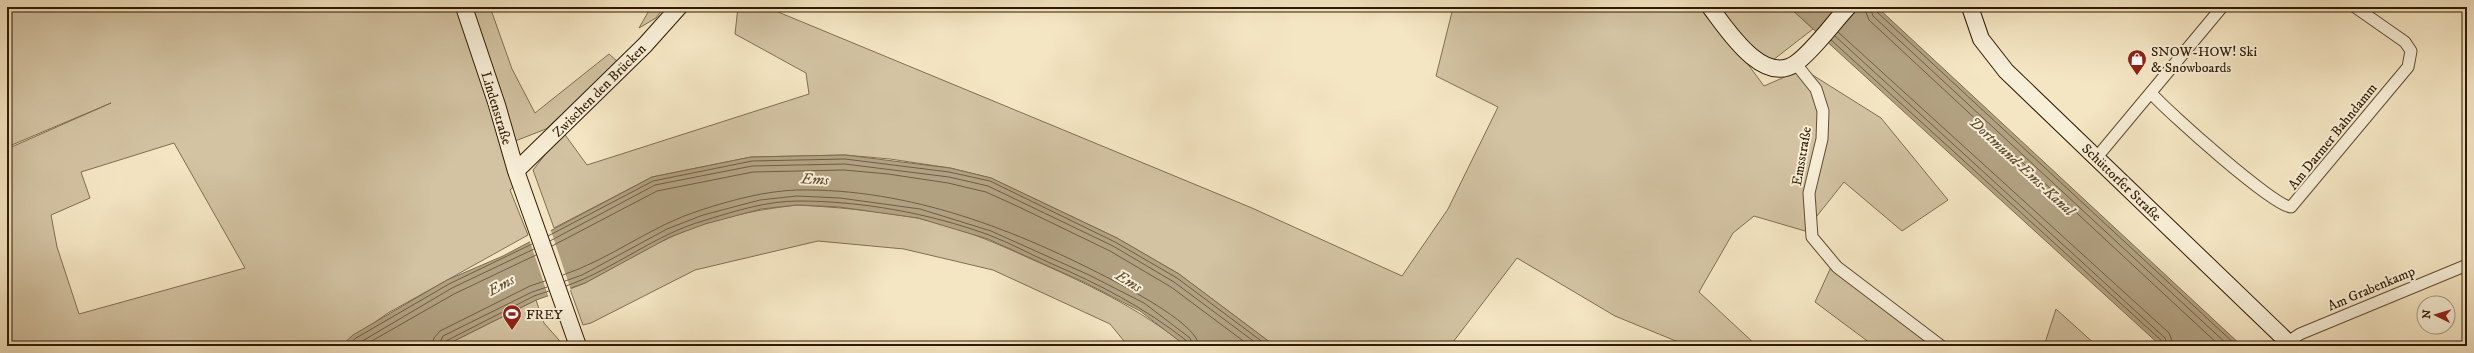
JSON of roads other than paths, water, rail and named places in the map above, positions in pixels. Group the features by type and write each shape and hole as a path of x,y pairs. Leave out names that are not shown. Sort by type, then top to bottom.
{"main road":[{"name":"Lindenstraße","path":"464,7 497,105 516,171 531,209 578,346"},
{"name":"Zwischen den Brücken","path":"516,171 645,45 679,7"},
{"path":"1710,7 1747,54 1758,62 1779,67 1801,58 1848,7"},
{"name":"Schüttorfer Straße","path":"1970,7 1981,39 2006,71 2290,344"}],"street":[{"path":"2097,158 2152,94 2222,7"},
{"name":"Am Darmer Bahndamm","path":"2152,94 2208,145 2265,192 2283,206 2291,207 2408,67 2411,51 2405,42 2355,7"},
{"name":"Emsstraße","path":"1801,58 1816,89 1823,112 1822,139 1809,193 1812,237 1837,267 1941,346"},
{"name":"Am Grabenkamp","path":"2290,344 2300,334 2467,264"}],"water":[{"name":"Dortmund-Ems-Kanal","path":"1789,7 1877,7 2242,346 2161,346"},
{"name":"Ems","path":"845,155 950,168 991,178 1117,238 1179,274 1275,346 1186,346 1140,311 1086,283 988,239 918,218 839,207 797,205 761,209 705,224 670,237 585,283 536,300 444,346 341,346 353,335 447,280 503,256 652,177 751,157"}],"place":[{"name":"SNOW-HOW! Ski & Snowboards","path":"2137,76"},
{"name":"FREY","path":"512,331"}]}
